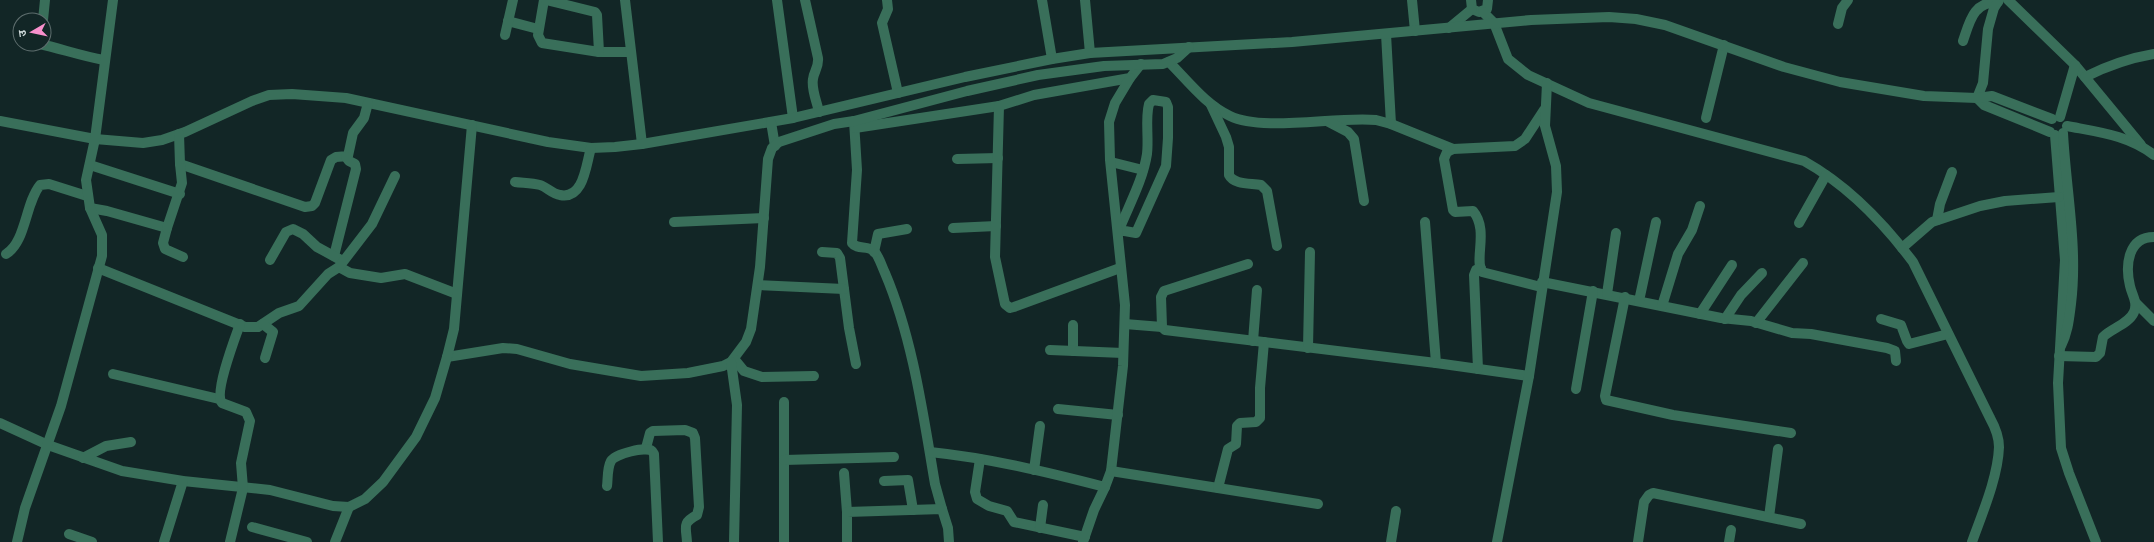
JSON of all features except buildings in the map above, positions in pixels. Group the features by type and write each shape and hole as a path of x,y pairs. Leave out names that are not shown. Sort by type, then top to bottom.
{"street":[{"path":"44,12 45,0"},
{"path":"17,542 25,508 61,406 103,246 102,235 90,208 87,196 86,180 95,139 104,60 113,0"},
{"path":"505,35 513,0"},
{"path":"599,52 598,16 595,12 545,0 538,29 538,38 542,43 599,52 630,52"},
{"path":"625,0 642,144"},
{"path":"777,0 794,118"},
{"path":"805,0 819,64 813,78 813,84 819,112"},
{"path":"887,0 888,9 882,23 898,93"},
{"path":"1042,0 1052,59"},
{"path":"1085,0 1090,53"},
{"path":"1412,0 1415,31"},
{"path":"1483,12 1488,6 1488,0"},
{"path":"1838,24 1842,8 1848,0"},
{"path":"1977,98 1984,83 1988,29 2002,1"},
{"path":"1963,41 1972,16 1982,4 2002,1 2075,65 2142,145 2154,155"},
{"path":"1449,28 1472,5 1483,12 1494,23 1508,59 1528,75 1589,102 1795,157 1826,174 1861,203 1913,262 1990,418 1998,439 1996,467 1972,542"},
{"path":"0,121 95,139 142,143 162,140 180,134 252,100 269,95 292,94 346,98 548,142 591,148 642,144 794,118 965,76 1090,53 1292,42 1572,17 1636,19 1665,25 1784,67 1840,82 1924,96 1977,98 1992,96 2065,120 2059,131 2059,197 2065,260 2058,383 2061,448 2069,473 2096,542"},
{"path":"508,21 538,29"},
{"path":"1386,34 1391,124"},
{"path":"1706,118 1724,45"},
{"path":"52,47 64,50 71,54 104,60"},
{"path":"854,124 967,91 1038,75 1104,66 1169,62 1190,47"},
{"path":"2085,77 2102,69 2137,57 2154,54"},
{"path":"1169,62 1210,102 1230,116 1240,120 1267,123 1327,120 1369,120 1391,124 1453,149"},
{"path":"980,459 975,492 978,499 989,506 1007,511 1014,522 1084,540 1094,510 1111,471 1118,415 1125,324 1125,302 1120,268 1109,134 1111,112 1130,78 1141,64"},
{"path":"2059,131 2048,127 2056,118 2075,65"},
{"path":"448,357 503,348 517,349 578,365 640,376 688,373 723,366 733,361 746,342 751,329 758,285 768,159 779,142 834,124 854,124 999,106 1034,95 1130,78"},
{"path":"1498,542 1529,376 1558,184 1556,166 1545,126 1544,110 1547,83"},
{"path":"1977,98 1984,106 2059,131 2122,137 2142,145"},
{"path":"1154,100 1166,102 1168,107 1168,138 1163,174 1136,233 1118,233 1143,170 1148,146 1149,104 1154,100"},
{"path":"1210,102 1229,147 1228,175 1235,181 1261,185 1267,191 1277,246"},
{"path":"346,157 350,151 353,133 364,118 368,103"},
{"path":"999,106 996,266 1005,304 1010,308 1120,268"},
{"path":"1544,110 1525,139 1515,146 1453,149 1447,152 1444,159 1452,207 1455,212 1469,210 1476,215 1481,233 1481,268 1485,273 1542,285 1639,300 1725,319 1756,323 1792,333 1811,334 1887,348 1895,351 1896,361"},
{"path":"1327,120 1348,132 1354,139 1364,201"},
{"path":"771,122 775,146"},
{"path":"854,124 857,170 852,243 858,247 868,248 874,252 890,286 902,319 942,509 948,528 948,542"},
{"path":"0,423 48,445 122,471 183,481 270,490 332,506 349,507 365,499 383,482 416,437 434,398 448,357 454,329 472,125"},
{"path":"2059,131 2073,238 2074,271 2067,334 2060,352"},
{"path":"180,134 180,164 182,183 180,194 167,228 164,249 183,257"},
{"path":"515,182 541,185 560,195 566,196 574,193 582,181 591,148"},
{"path":"180,164 308,207 315,203 331,160 336,157 346,157 349,161 355,164 356,169 334,256"},
{"path":"957,159 998,158"},
{"path":"1111,162 1143,170"},
{"path":"90,165 180,194"},
{"path":"1937,220 1940,204 1952,172"},
{"path":"1799,223 1826,174"},
{"path":"98,268 251,328 263,324 279,313 299,306 328,274 342,264 372,224 395,176"},
{"path":"6,254 13,249 16,244 28,210 40,185 49,184 87,196"},
{"path":"1902,248 1927,226 1937,220 1986,204 2059,197"},
{"path":"1662,306 1678,254 1692,230 1700,206"},
{"path":"90,208 107,211 167,228"},
{"path":"674,222 764,218"},
{"path":"1425,222 1436,363"},
{"path":"1639,300 1656,222"},
{"path":"953,228 996,226"},
{"path":"270,260 286,232 293,229 303,234 317,247 334,256 350,273 381,278 405,274 457,294"},
{"path":"874,252 878,234 907,229"},
{"path":"1607,294 1616,233"},
{"path":"2154,237 2138,241 2130,254 2128,265 2130,286 2136,303 2154,321"},
{"path":"822,252 833,252 838,254 856,364"},
{"path":"1308,348 1310,252"},
{"path":"1162,327 1161,297 1164,291 1248,264"},
{"path":"1756,323 1803,264"},
{"path":"1700,314 1732,266"},
{"path":"1478,369 1474,275 1476,270 1481,268"},
{"path":"1725,319 1740,295 1762,273"},
{"path":"758,285 844,289"},
{"path":"1253,341 1257,290"},
{"path":"1576,389 1593,292"},
{"path":"1625,298 1605,396 1606,400 1673,415 1791,433"},
{"path":"2060,352 2093,358 2098,355 2103,337 2132,316 2136,303"},
{"path":"1881,319 1901,324 1909,344 1948,334"},
{"path":"219,399 228,360 240,324"},
{"path":"263,324 273,332 264,358"},
{"path":"1125,324 1162,327 1165,330 1436,363 1529,376"},
{"path":"1073,325 1073,351"},
{"path":"1218,488 1228,449 1236,444 1238,424 1256,422 1260,418 1260,388 1264,342"},
{"path":"1050,350 1123,353"},
{"path":"733,361 744,371 762,377 814,376"},
{"path":"733,361 737,405 734,542"},
{"path":"113,374 219,399 222,403 246,412 249,417 241,463 243,488 230,542"},
{"path":"784,402 784,542"},
{"path":"1058,409 1118,415"},
{"path":"1034,470 1040,426"},
{"path":"646,448 650,433 653,431 684,430 693,433 695,438 699,507 697,515 689,519 686,524 687,542"},
{"path":"83,458 106,446 131,442"},
{"path":"607,486 609,467 612,459 616,456 646,448 652,451 654,454 658,542"},
{"path":"1770,517 1778,449"},
{"path":"930,452 980,459 1105,487"},
{"path":"784,460 894,457"},
{"path":"1111,471 1318,504"},
{"path":"844,472 847,512 847,542"},
{"path":"884,481 908,480 914,510"},
{"path":"164,542 183,481"},
{"path":"1638,542 1644,502 1649,495 1653,493 1801,524"},
{"path":"1040,528 1043,505"},
{"path":"337,542 349,507"},
{"path":"847,512 942,509"},
{"path":"1391,542 1396,511"},
{"path":"252,527 307,542"},
{"path":"1729,542 1731,530"},
{"path":"69,534 92,542"}]}
